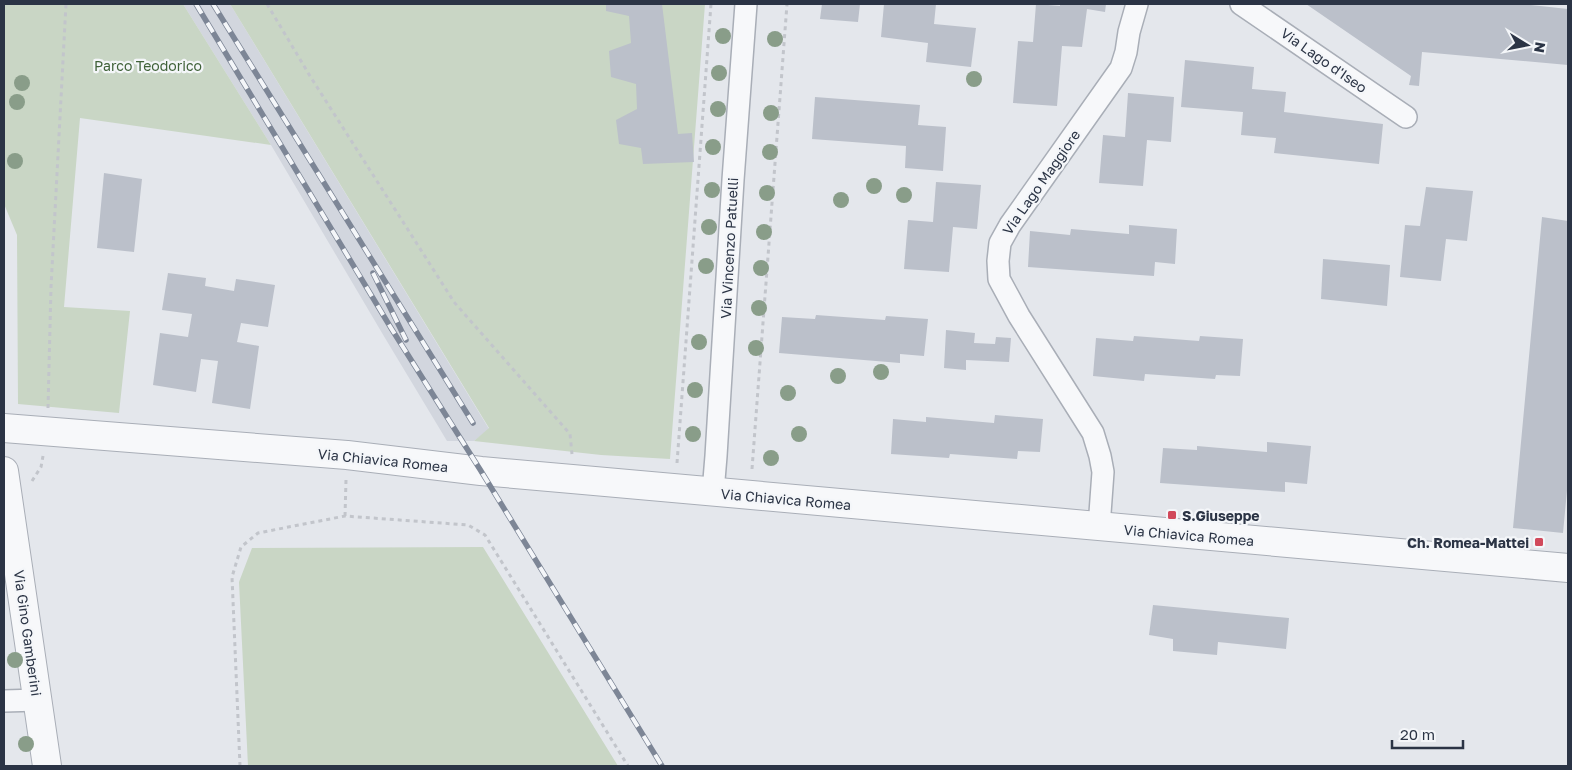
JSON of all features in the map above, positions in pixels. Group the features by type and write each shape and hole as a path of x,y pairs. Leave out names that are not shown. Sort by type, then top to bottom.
{"street":[{"name":"Via Vincenzo Patuelli","path":"713,492 746,4"},
{"name":"Via Lago Maggiore","path":"1099,527 1103,472 1093,433 1018,316 999,279 998,261 1000,244 1010,225 1121,68 1137,4"},
{"name":"Via Lago d'Iseo","path":"1241,4 1406,117"},
{"name":"Via Chiavica Romea","path":"4,428 347,455 572,480 1568,568"},
{"name":"Via Gino Gamberini","path":"4,470 12,573 38,700 47,766"},
{"path":"4,701 38,700"}],"path":[{"path":"48,415 51,287 66,4"},
{"path":"267,4 310,76 454,302 570,434 573,461 572,480"},
{"path":"677,469 711,4"},
{"path":"751,475 787,4"},
{"path":"31,484 41,467 45,448"},
{"path":"345,516 347,455"},
{"path":"240,766 232,577 240,547 258,533 345,516 468,525 485,535 628,766"}],"shaded area":[{"path":"183,4 230,4 489,429 474,441 447,441 271,145"}],"green space":[{"name":"Parco Teodorico","path":"4,4 183,4 271,145 80,118 64,307 130,311 119,413 18,404 17,235 4,204"},
{"path":"230,4 705,4 670,459 601,455 474,441 489,428"},
{"path":"483,547 618,766 248,766 239,582 252,548"}],"building":[{"path":"606,4 662,4 678,134 692,133 694,162 643,164 641,148 619,144 616,120 637,109 636,84 611,77 609,51 631,43 629,16 606,11"},
{"path":"822,4 860,4 858,22 820,19"},
{"path":"884,4 936,4 934,24 976,28 971,67 926,62 928,43 881,37"},
{"path":"1036,4 1060,6 1060,4 1106,4 1105,12 1087,9 1082,47 1062,46 1057,106 1013,103 1018,41 1033,42"},
{"path":"1306,4 1522,4 1568,9 1568,65 1422,52 1419,86 1409,85 1411,76"},
{"path":"1185,60 1254,67 1252,89 1286,92 1284,112 1383,124 1379,164 1274,153 1276,138 1241,135 1243,112 1181,107"},
{"path":"1128,93 1174,97 1171,142 1147,140 1143,186 1099,183 1103,135 1125,137"},
{"path":"815,97 920,105 918,125 946,127 943,171 905,168 906,146 812,139"},
{"path":"104,173 142,179 134,252 97,248"},
{"path":"936,182 981,185 977,229 953,227 949,272 904,269 908,220 933,222"},
{"path":"1426,187 1473,191 1467,241 1446,239 1441,281 1400,277 1405,225 1420,226"},
{"path":"1542,217 1568,221 1568,480 1563,533 1513,528"},
{"path":"1129,225 1177,229 1175,264 1155,262 1154,276 1028,267 1030,231 1070,235 1071,229 1129,234"},
{"path":"1323,259 1390,265 1387,306 1321,299"},
{"path":"168,273 206,278 205,286 234,291 236,279 275,285 268,327 241,323 237,342 259,346 250,409 212,403 218,361 201,359 196,392 153,385 160,333 188,337 192,314 162,310"},
{"path":"816,315 885,320 886,316 928,319 924,356 900,354 900,363 779,353 782,317 815,319"},
{"path":"946,330 975,333 974,343 995,344 996,337 1011,338 1009,362 966,360 966,370 944,368"},
{"path":"1134,336 1199,341 1200,336 1243,339 1240,376 1216,375 1215,379 1145,374 1144,381 1093,376 1096,338 1133,341"},
{"path":"995,415 1043,419 1040,452 1018,451 1017,459 950,454 949,458 891,454 893,419 926,422 926,417 994,423"},
{"path":"1267,442 1311,446 1307,484 1285,482 1285,492 1160,483 1163,448 1197,450 1197,446 1267,452"},
{"path":"1153,605 1289,618 1286,649 1218,642 1217,655 1173,651 1173,639 1149,635"}],"railway":[{"path":"196,4 391,328 662,766"},
{"path":"213,4 473,423"},
{"path":"373,273 406,340"}],"place":[{"name":"S.Giuseppe","path":"1172,515"},
{"name":"Ch. Romea-Mattei","path":"1539,542"}]}
